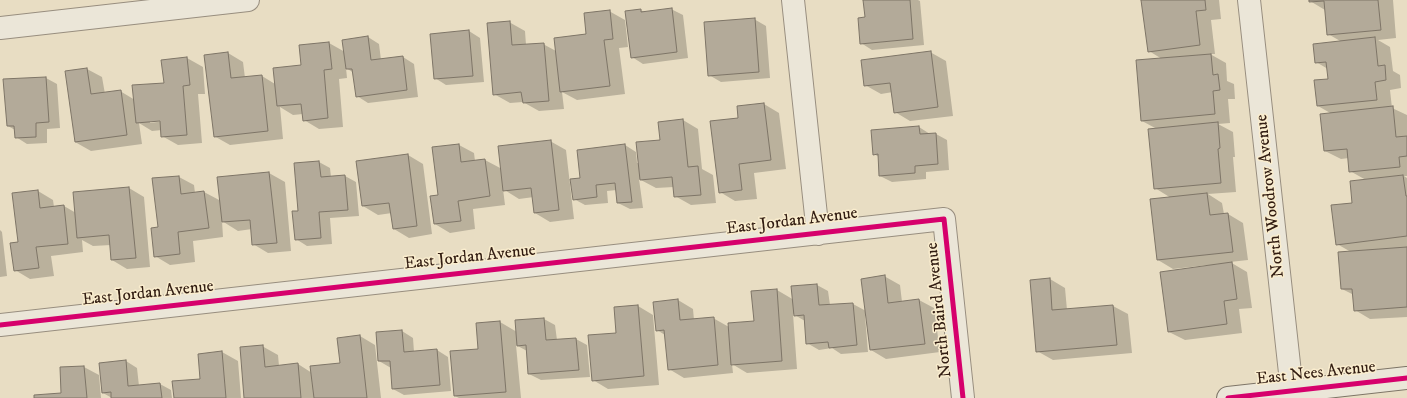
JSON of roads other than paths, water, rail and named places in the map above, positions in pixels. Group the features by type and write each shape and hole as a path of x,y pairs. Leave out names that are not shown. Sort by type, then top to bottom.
{"street":[{"path":"0,28 248,0"},
{"path":"792,0 818,234"},
{"name":"North Woodrow Avenue","path":"1249,0 1292,391"},
{"name":"East Jordan Avenue","path":"0,325 944,219"},
{"name":"North Baird Avenue","path":"944,219 963,398"},
{"name":"East Nees Avenue","path":"1228,398 1407,378"}]}
